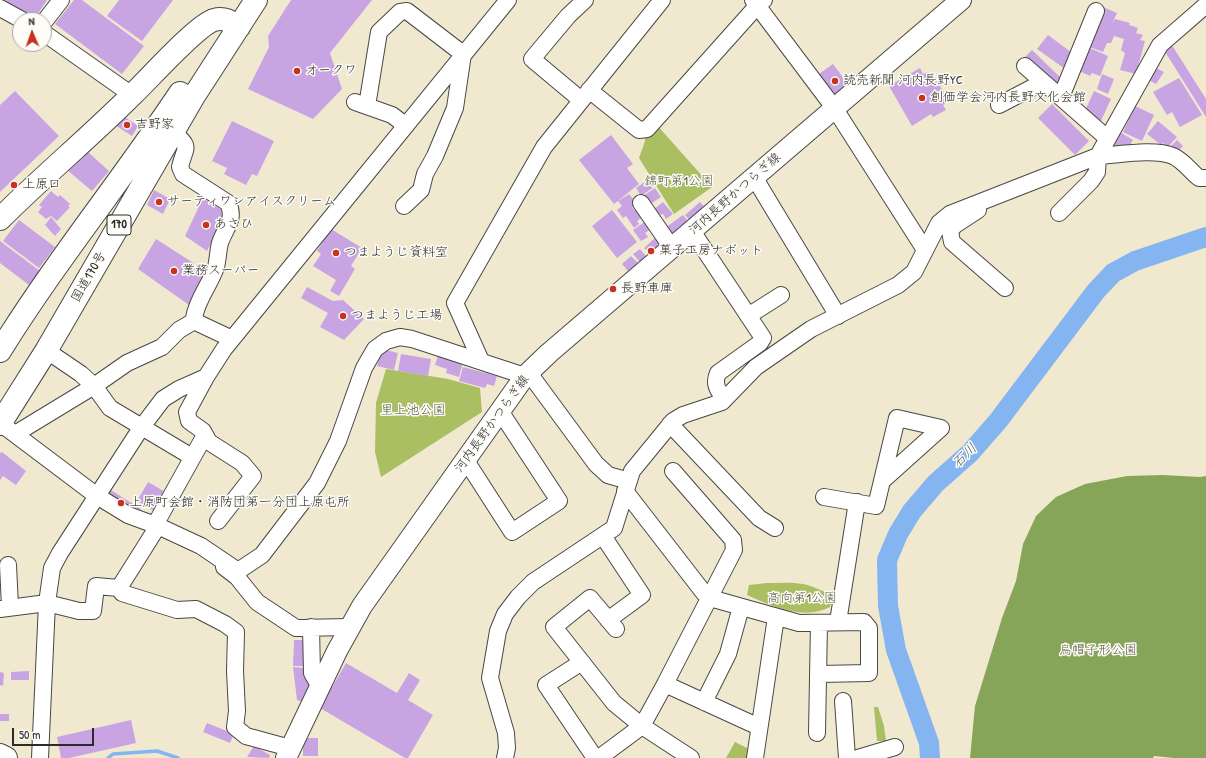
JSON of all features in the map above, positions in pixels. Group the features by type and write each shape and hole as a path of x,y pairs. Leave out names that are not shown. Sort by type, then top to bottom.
{"highway":[{"name":"国道170号","path":"5,427 46,351 173,132 233,23 240,0"},
{"name":"国道170号","path":"0,351 35,296 152,134 233,23 256,0"},
{"path":"0,219 40,179 132,95 195,33 213,20 233,23"},
{"path":"0,755 6,758"}],"main road":[{"name":"河内長野かつらぎ線","path":"288,753 350,627 362,606 465,459 527,374 961,0"}],"street":[{"path":"52,12 61,0"},
{"path":"218,521 253,476 242,463 209,442 203,431 189,420 187,412 206,378 232,339 462,54 508,0"},
{"path":"585,0 568,16 532,59 638,130 647,129 758,2 835,109 925,250"},
{"path":"481,361 455,303 544,147 662,0"},
{"path":"1059,212 1092,181 1097,172 1098,156 1107,138 1160,45 1206,5"},
{"path":"0,8 12,15"},
{"path":"405,125 392,115 361,104 379,32 400,12 407,11 462,54"},
{"path":"1061,97 1096,11"},
{"path":"52,39 132,95"},
{"path":"404,206 421,190 425,174 435,156 455,108 462,54"},
{"path":"1025,66 1107,138"},
{"path":"999,105 1043,82"},
{"path":"173,132 185,142 186,148 180,167 183,174 228,203 232,209 232,220 220,243 216,268 196,305 194,318 198,323 232,339"},
{"path":"505,758 507,748 506,733 490,678 498,631 505,614 518,597 533,582 614,528 632,471 670,424 683,415 722,402 756,367 811,329 898,285 914,272 939,223 950,214 992,196 1098,156 1152,153 1171,155 1183,162 1199,178 1206,178"},
{"path":"754,177 838,316"},
{"path":"992,196 985,206 954,225 950,231 952,242 1005,288"},
{"path":"641,203 672,248"},
{"path":"692,231 763,338 760,343 718,373 715,380 716,387 724,399"},
{"path":"748,316 781,295"},
{"path":"196,320 179,330 162,347 127,363 94,386 5,427 97,496 135,519 156,525 201,546 238,570 262,555 317,483 338,441 364,368 375,349 386,341 400,337 412,339 527,374 596,464 608,475 627,486 704,593 710,598 799,623 864,622 868,628 869,673 819,674"},
{"path":"53,355 82,374 94,386 110,408 141,428 192,457"},
{"path":"40,758 47,604 52,568 141,428 163,399 179,389 206,378"},
{"path":"465,459 512,532 559,501 500,411"},
{"path":"670,424 759,518 775,528"},
{"path":"119,588 156,525 205,435"},
{"path":"610,755 642,726 734,550 733,540 673,471"},
{"path":"824,496 876,506 882,481"},
{"path":"838,622 857,502"},
{"path":"603,536 642,594 612,625 590,598 554,627 614,703 642,726 691,758"},
{"path":"201,546 216,562 237,577 257,602 296,628 350,627"},
{"path":"8,565 5,608 47,604 79,611 93,611 96,586 119,588"},
{"path":"119,588 122,593 177,610 196,609 225,624 236,632 235,671 237,711 235,727 246,736 288,753"},
{"path":"704,702 728,654 741,607"},
{"path":"755,758 776,617"},
{"path":"816,733 819,674 819,623"},
{"path":"311,627 312,673 320,687"},
{"path":"582,662 546,685 595,758"},
{"path":"665,684 759,727"},
{"path":"844,701 847,758"},
{"path":"858,758 895,747"}],"green space":[{"name":"錦町第1公園","path":"656,124 712,187 674,214 639,158 645,141 644,135"},
{"name":"里上池公園","path":"386,369 448,379 480,388 482,412 381,477 375,452 376,403"},
{"name":"烏帽子形公園","path":"1127,476 1206,476 1206,758 1174,758 1154,756 1153,758 970,758 975,706 1002,618 1016,581 1023,544 1036,516 1056,497 1085,484"},
{"name":"高向第1公園","path":"767,583 803,584 833,594 830,607 809,613 799,612 777,607 747,595 749,585"},
{"path":"874,707 878,707 884,726 886,741 877,741"},
{"path":"735,742 751,750 749,758 726,758"}],"building":[{"path":"5,0 47,0 39,12 22,12"},
{"path":"74,0 82,0 144,46 122,74 55,24"},
{"path":"119,0 173,0 142,41 107,16"},
{"name":"オークワ","path":"291,0 372,0 330,53 342,89 313,119 248,89 269,47 268,36"},
{"path":"1101,6 1117,13 1112,24 1115,19 1130,23 1129,25 1138,28 1136,33 1143,35 1140,40 1145,41 1136,74 1120,70 1125,53 1121,50 1124,39 1114,36 1111,43 1107,43 1103,52 1084,45"},
{"path":"1048,35 1075,55 1065,69 1037,49"},
{"path":"1170,42 1206,99 1206,117 1162,47"},
{"path":"1085,46 1108,56 1100,76 1092,73 1090,76 1075,69"},
{"path":"1032,50 1062,79 1053,88 1023,59"},
{"name":"読売新聞 河内長野YC","path":"833,64 851,88 838,98 819,74"},
{"path":"1152,66 1164,72 1156,84 1145,78"},
{"name":"創価学会河内長野文化会館","path":"920,68 923,74 928,72 935,82 937,81 949,101 943,105 946,110 933,117 931,114 912,126 889,86"},
{"path":"1102,74 1114,79 1108,94 1097,89"},
{"path":"1179,78 1202,115 1180,127 1172,112 1167,115 1153,92"},
{"path":"15,91 59,136 0,192 0,105"},
{"path":"1094,91 1111,99 1101,121 1084,113"},
{"path":"1052,104 1089,141 1075,155 1038,118"},
{"path":"1135,106 1154,115 1142,141 1123,132"},
{"name":"吉野家","path":"122,115 138,126 132,136 115,125"},
{"path":"232,121 274,141 257,176 252,174 246,185 224,174 227,168 212,161"},
{"path":"1158,121 1177,137 1168,147 1163,143 1161,145 1147,134"},
{"path":"1115,129 1133,140 1125,154 1107,143"},
{"path":"611,135 633,164 627,168 639,184 614,204 579,160"},
{"path":"1177,140 1183,146 1175,154 1169,148"},
{"path":"88,152 109,171 92,191 67,170 77,159 80,161"},
{"path":"649,179 654,187 641,196 636,188"},
{"path":"655,188 661,197 649,205 643,196"},
{"name":"サーティワンアイスクリーム","path":"154,190 170,199 163,214 147,205"},
{"path":"51,191 58,197 60,195 70,204 68,206 70,207 57,221 51,216 46,219 38,212 42,207 39,205"},
{"path":"629,194 637,204 632,207 634,210 638,208 644,216 637,221 639,224 634,228 626,216 623,218 617,210 622,206 618,201"},
{"name":"あさひ","path":"203,198 228,214 207,251 185,236"},
{"path":"663,202 673,214 666,219 663,214 657,215 653,210"},
{"path":"700,202 707,210 692,223 685,215"},
{"path":"612,210 637,242 617,258 592,226"},
{"path":"683,215 692,226 684,233 678,226 682,233 672,236 665,228"},
{"path":"51,217 61,229 55,236 45,225"},
{"path":"19,220 55,247 39,268 3,241"},
{"path":"646,221 651,229 645,233 648,237 641,241 633,230"},
{"path":"331,229 362,248 351,266 355,269 339,296 330,291 336,280 313,266 321,254 317,251"},
{"path":"655,238 662,245 652,256 644,248"},
{"name":"業務スーパー","path":"156,239 209,273 189,305 138,269"},
{"path":"0,241 40,271 29,285 0,263"},
{"path":"640,249 651,262 644,267 633,254"},
{"path":"631,256 639,264 633,277 622,264"},
{"name":"つまようじ工場","path":"307,287 333,301 343,300 364,319 344,340 320,327 328,313 301,298"},
{"path":"382,349 398,353 394,370 377,366"},
{"path":"401,354 431,359 428,376 398,371"},
{"path":"438,355 463,362 459,377 446,373 447,369 435,365"},
{"path":"463,367 497,376 494,386 487,384 485,388 459,381"},
{"path":"2,452 26,471 16,485 3,476 0,480 0,453"},
{"path":"148,482 167,493 156,512 137,501"},
{"name":"上原町会館・消防団第一分団上原屯所","path":"106,487 141,509 136,519 100,497"},
{"path":"294,640 306,640 304,666 293,666"},
{"path":"346,663 397,693 409,673 420,680 408,700 433,715 408,758 405,758 320,708"},
{"path":"293,667 305,668 313,685 303,702 297,700"},
{"path":"29,671 29,680 11,680 11,672"},
{"path":"0,672 4,673 3,686 0,685"},
{"path":"0,714 9,714 9,721 0,721"},
{"path":"131,720 136,743 69,758 61,758 57,737"},
{"path":"207,723 234,734 230,743 203,732"},
{"path":"303,738 318,738 318,756 303,756"},
{"path":"254,746 270,755 269,758 247,757"}],"waterway":[{"name":"石川","path":"930,758 929,743 896,650 888,606 887,560 898,534 912,511 936,483 970,453 998,421 1096,291 1113,273 1135,261 1206,237"},
{"path":"108,758 113,754 157,751 178,758"}],"place":[{"name":"オークワ","path":"297,71"},
{"name":"読売新聞 河内長野YC","path":"835,81"},
{"name":"創価学会河内長野文化会館","path":"922,98"},
{"name":"吉野家","path":"127,125"},
{"name":"上原口","path":"14,185"},
{"name":"サーティワンアイスクリーム","path":"159,202"},
{"name":"あさひ","path":"206,225"},
{"name":"菓子工房ナボット","path":"651,251"},
{"name":"つまようじ資料室","path":"336,253"},
{"name":"業務スーパー","path":"174,271"},
{"name":"長野車庫","path":"613,289"},
{"name":"つまようじ工場","path":"343,316"},
{"name":"上原町会館・消防団第一分団上原屯所","path":"121,503"}]}
